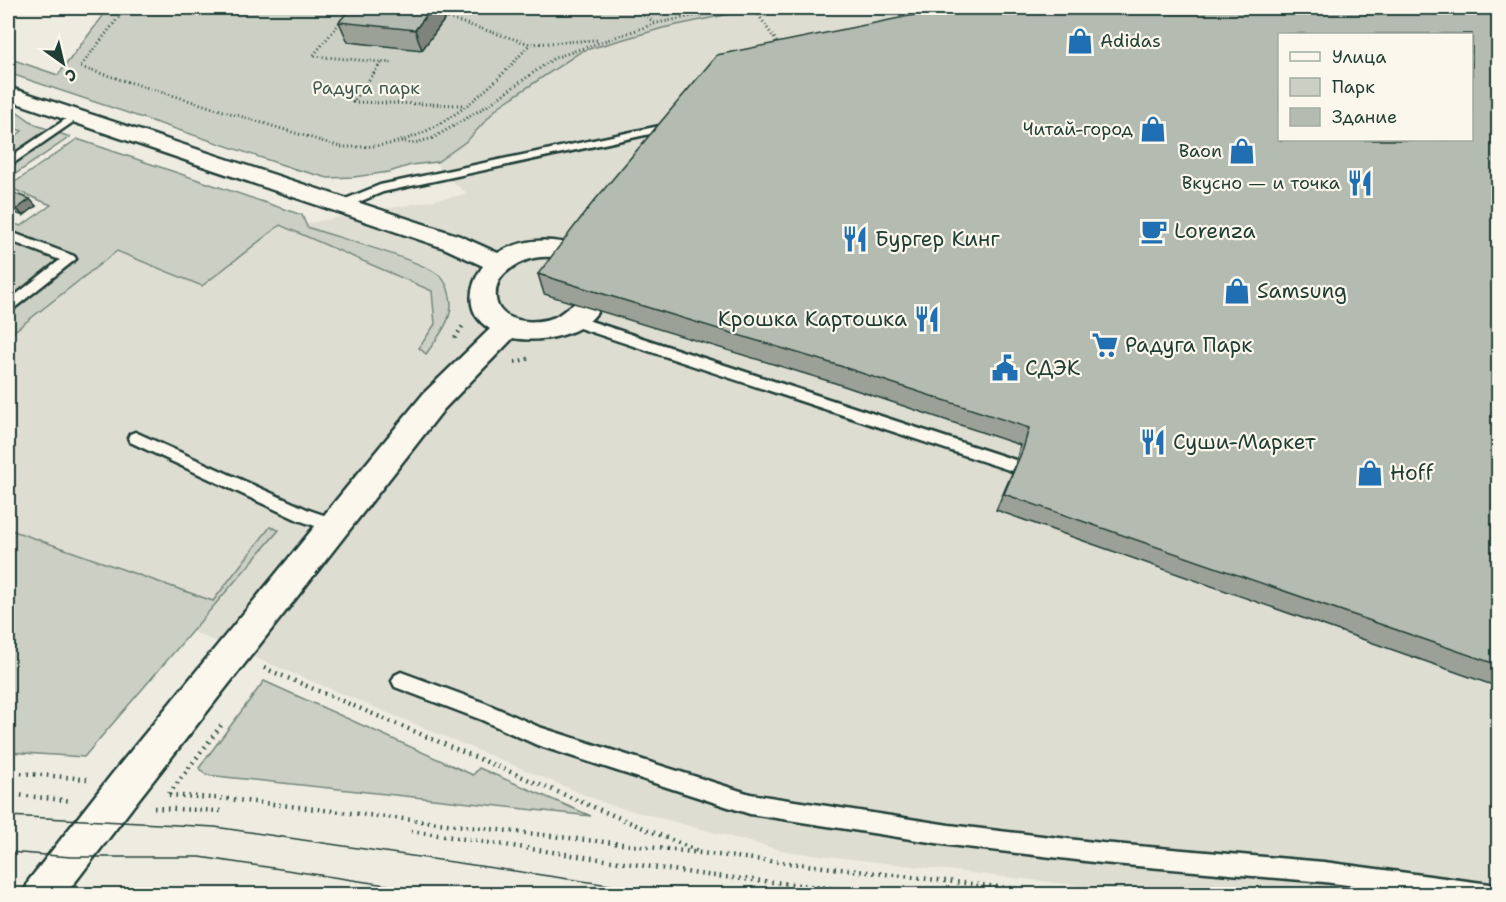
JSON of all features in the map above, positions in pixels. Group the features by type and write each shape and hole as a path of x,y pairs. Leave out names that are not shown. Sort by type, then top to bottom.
{"street":[{"path":"8,93 452,242 499,264"},
{"path":"574,253 556,248 536,248 516,254 499,264 487,277 482,291 484,306 493,318 508,327 529,331 551,328 579,314"},
{"path":"43,894 100,819 435,401 508,327"}],"lane":[{"path":"8,163 75,116"},
{"path":"342,205 380,189 669,127"},
{"path":"8,235 70,259 8,308"},
{"path":"579,314 1015,466"},
{"path":"135,438 304,515 335,526"},
{"path":"401,681 485,712 537,736 750,804 949,835 1102,853 1324,872 1490,894"}],"path":[{"path":"126,8 80,67 341,147 372,147 401,141 424,132 463,105 519,58 530,44"},
{"path":"146,8 199,10 213,8"},
{"path":"452,8 447,18 530,44 602,40"},
{"path":"629,8 657,23"},
{"path":"401,141 411,144 433,138 487,106 554,58 657,23 735,8"},
{"path":"754,8 784,51"},
{"path":"345,16 313,56 393,63"},
{"path":"381,63 353,102 463,105"},
{"path":"453,341 469,316"},
{"path":"507,367 514,362 537,356"},
{"path":"257,677 271,659"},
{"path":"264,668 706,855"},
{"path":"230,713 169,795 228,799 1060,894"},
{"path":"8,772 86,780"},
{"path":"411,831 706,875 886,894"}],"shaded area":[{"name":"Радуга Парк","path":"758,8 1498,8 1498,894 1152,894 784,851 607,804 8,555 8,326 184,183 303,224 468,194 442,174 437,162 468,140 498,107 582,51 663,28"}],"green space":[{"name":"Радуга парк","path":"109,8 758,8 663,28 582,51 498,107 468,140 437,162 411,165 389,172 328,178 8,73 8,58 58,75"},
{"path":"8,105 36,125 70,137 8,179 8,142 22,131 8,126"},
{"path":"77,139 302,215 307,227 398,256 431,270 447,285 451,301 446,324 426,354 419,348 435,324 432,291 280,225 202,286 117,251 8,336 8,222 21,226 51,205 8,187"},
{"path":"270,527 279,530 84,757 8,752 8,529 213,601"},
{"path":"264,681 473,775 479,768 591,816 206,775 199,768"}],"building":[{"path":"351,8 432,8 415,30 339,22"},
{"name":"Радуга Парк","path":"949,8 1498,8 1498,665 1004,494 1023,449 1029,428 837,365 538,274 590,206 717,55"},
{"path":"8,191 30,199 17,209 8,206"}],"tram line":[{"path":"8,816 215,827 670,894"},
{"path":"8,852 71,857 200,857 445,894"}],"place":[{"name":"Adidas","path":"1080,41"},
{"name":"Читай-город","path":"1153,129"},
{"name":"Baon","path":"1242,151"},
{"name":"Вкусно — и точка","path":"1360,183"},
{"name":"Lorenza","path":"1154,231"},
{"name":"Бургер Кинг","path":"855,239"},
{"name":"Samsung","path":"1237,291"},
{"name":"Крошка Картошка","path":"927,319"},
{"name":"Радуга Парк","path":"1105,345"},
{"name":"СДЭК","path":"1005,368"},
{"name":"Суши-Маркет","path":"1153,442"},
{"name":"Hoff","path":"1370,473"}]}
